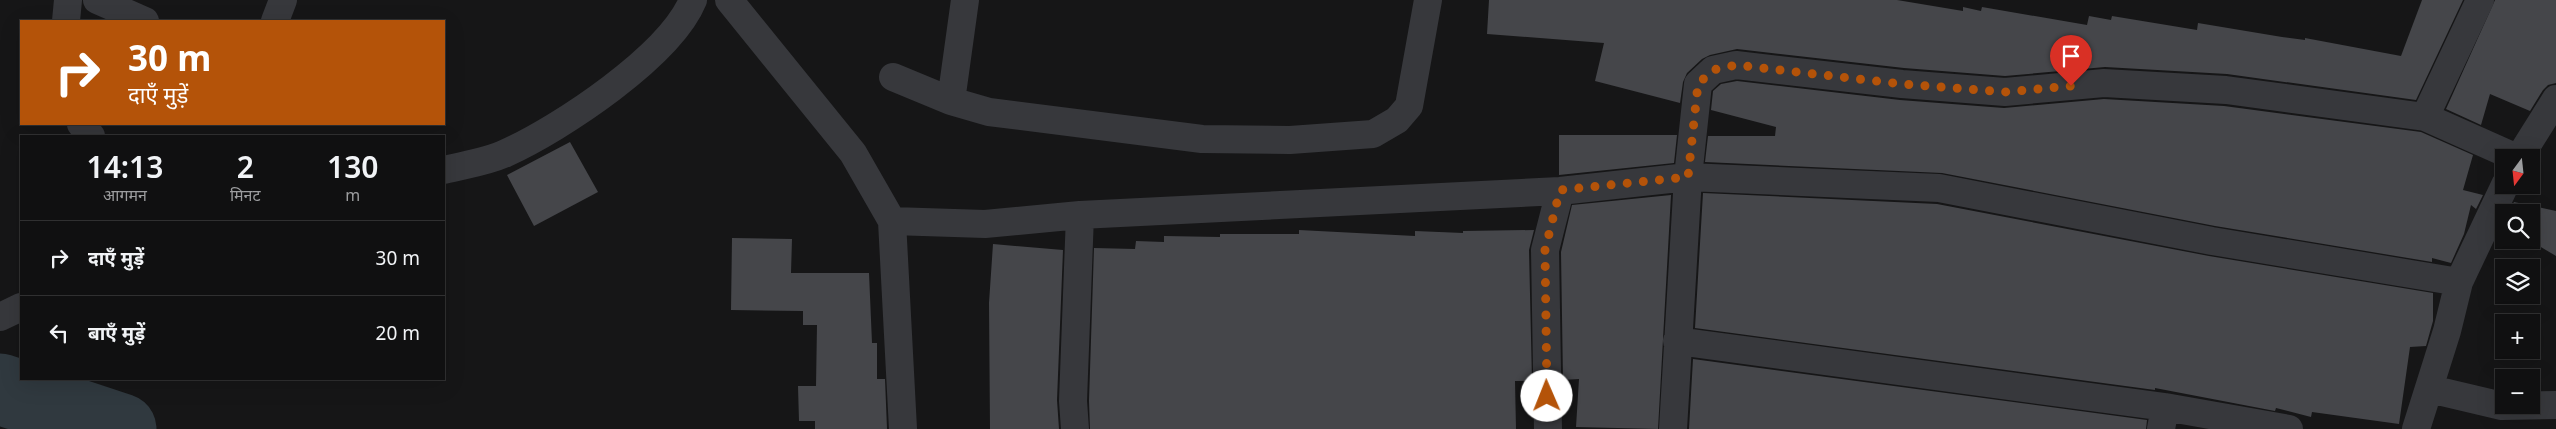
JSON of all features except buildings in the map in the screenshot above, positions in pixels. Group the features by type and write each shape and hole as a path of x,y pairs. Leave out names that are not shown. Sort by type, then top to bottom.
{"street":[{"path":"66,20 68,0"},
{"path":"97,0 144,20"},
{"path":"275,20 283,0"},
{"path":"728,0 853,153 883,204 903,429"},
{"path":"950,102 965,0"},
{"path":"893,77 950,102 989,112 1202,139 1290,140 1373,134 1397,120 1409,106 1428,0"},
{"path":"2425,117 2480,0"},
{"path":"445,170 505,154 549,130 634,71 671,35 691,5"},
{"path":"1672,429 1688,177 1698,84 1713,70 1736,65 1902,84 2005,92 2104,83 2226,90 2425,117 2498,149"},
{"path":"2524,149 2556,99"},
{"path":"82,125 90,135"},
{"path":"883,204 985,224 1080,214 1560,190 1688,177 1939,188 2212,241 2459,282"},
{"path":"1548,429 1545,250 1560,190"},
{"path":"2416,429 2430,389 2459,282 2501,194"},
{"path":"1075,429 1073,401 1080,214"},
{"path":"0,317 20,307"},
{"path":"1678,341 2163,418 2289,429"},
{"path":"2430,389 2502,406 2556,405"}],"waterway":[{"path":"0,389 121,429"}],"route":[{"path":"1547,396 1545,250 1560,190 1688,177 1698,84 1713,70 1736,65 1902,84 2005,92 2071,86"}]}
